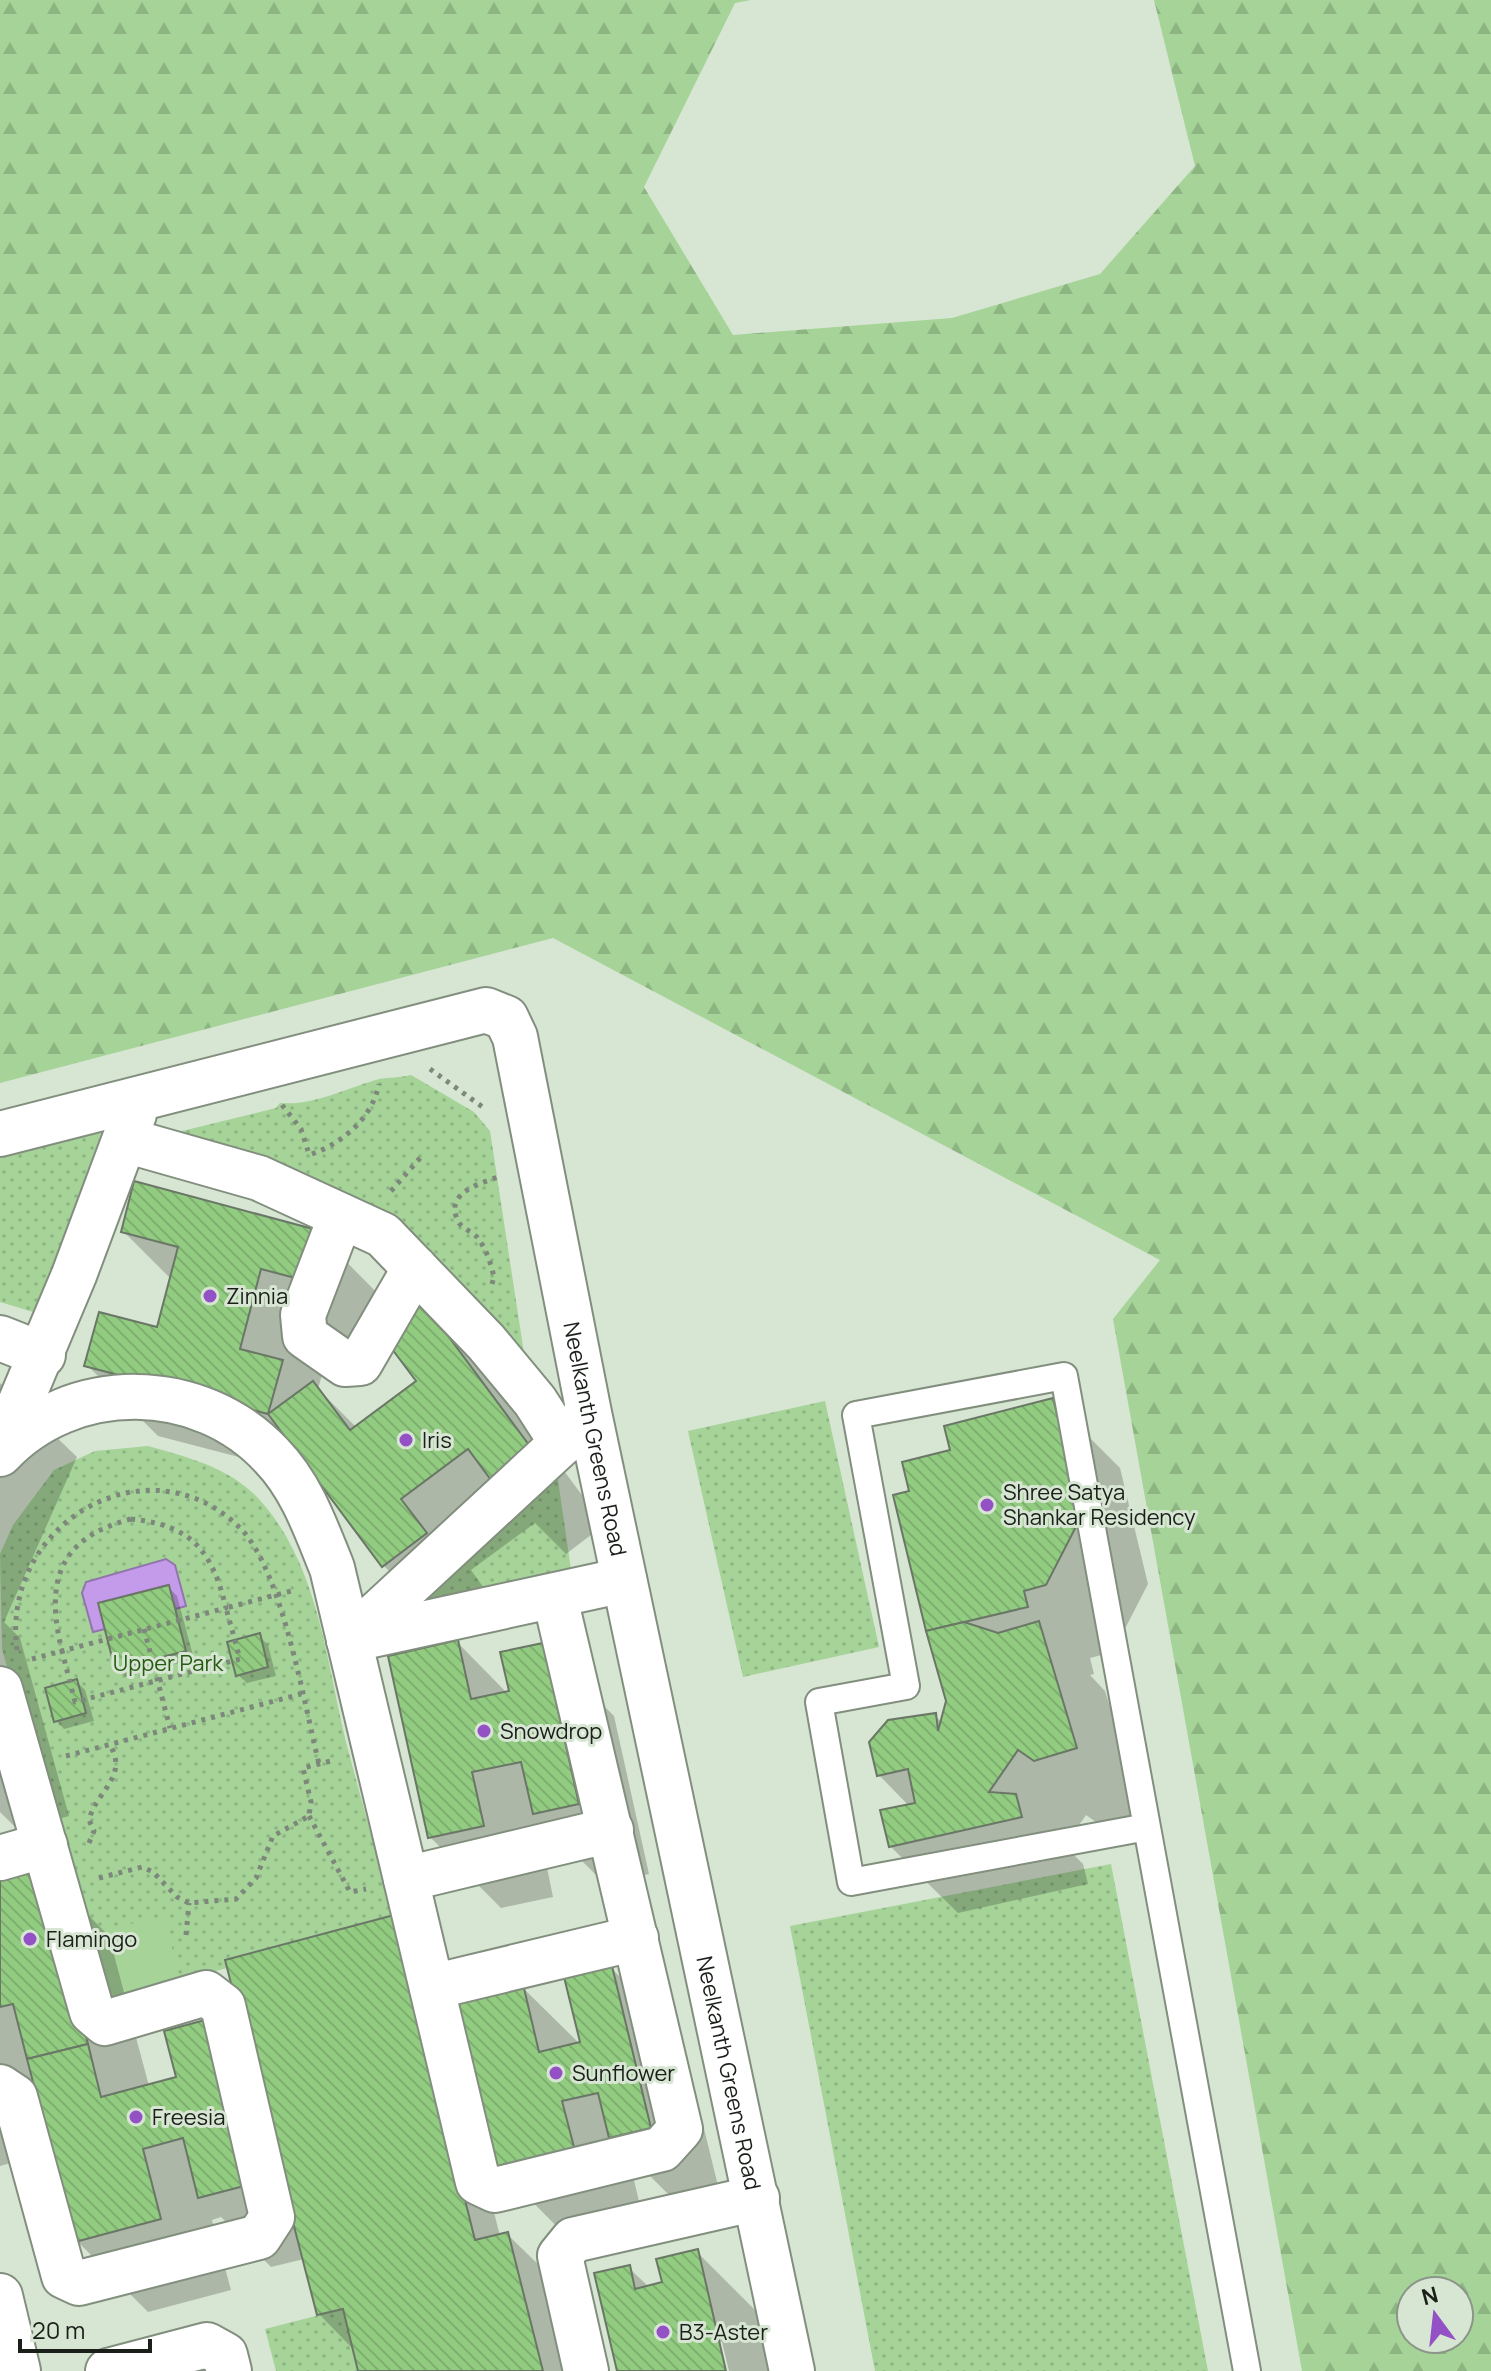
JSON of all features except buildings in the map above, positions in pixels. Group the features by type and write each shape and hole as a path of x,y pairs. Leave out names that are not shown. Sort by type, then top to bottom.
{"street":[{"name":"Neelkanth Greens Road","path":"0,1134 132,1120 282,1089 376,1059 486,1010 506,1018 515,1037 576,1428 624,1580 792,2371"},
{"path":"0,1453 43,1355 132,1120 383,1235 486,1342 535,1401 576,1428 349,1640"},
{"path":"341,1216 303,1315 305,1336 345,1364 360,1363 415,1268"},
{"path":"0,1338 43,1355"},
{"path":"0,1453 17,1436 75,1406 135,1396 196,1406 237,1426 272,1456 307,1507 334,1579 478,2182 495,2190 662,2149 680,2129 555,1598"},
{"path":"349,1640 555,1598 624,1580"},
{"path":"0,2087 15,2097 64,2276 79,2283 259,2237 272,2217 223,2006 206,1993 105,2023 92,2012 57,1890 63,1848 27,1766 10,1675"},
{"path":"406,1879 611,1830"},
{"path":"0,1858 63,1848"},
{"path":"432,1987 636,1938"},
{"path":"586,2371 560,2256 573,2240 757,2198"},
{"path":"0,2296 18,2371"},
{"path":"108,2371 207,2345 225,2355 229,2371"}],"lane":[{"path":"1147,1827 851,1882 819,1702 906,1686 856,1415 1064,1376 1147,1827 1247,2371"}],"path":[{"path":"365,1083 376,1059"},
{"path":"282,1089 301,1129 308,1156 325,1149 354,1128 376,1099 376,1059"},
{"path":"416,1070 428,1068 492,1113"},
{"path":"489,1290 494,1277 487,1256 475,1236 457,1220 456,1212 460,1194 466,1189 502,1177 500,1164"},
{"path":"10,1675 14,1612 27,1564 49,1533 77,1509 125,1491 175,1493 221,1513 257,1548 276,1595 319,1764"},
{"path":"131,1519 160,1522 187,1535 208,1556 226,1608 240,1659 75,1702 53,1597 60,1568 78,1544 101,1527 131,1519"},
{"path":"62,1651 334,1579"},
{"path":"144,1629 170,1728"},
{"path":"27,1766 301,1694"},
{"path":"63,1848 87,1848 94,1831 89,1820 96,1799 115,1779 117,1764 110,1745"},
{"path":"350,1892 309,1816 311,1802 303,1768 375,1749"},
{"path":"57,1890 142,1867 153,1872 177,1897 189,1903 236,1899 256,1878 273,1836 309,1816"},
{"path":"186,1935 189,1903"}],"green space":[{"path":"0,0 751,0 735,3 644,187 733,335 952,318 1100,274 1195,166 1154,0 1491,0 1491,2371 1302,2371 1113,1319 1160,1260 553,938 0,1083"},
{"path":"411,1075 474,1112 490,1131 527,1373 445,1293 174,1133 276,1108 280,1103 305,1102 379,1079"},
{"path":"104,1123 43,1315 0,1302 0,1151"},
{"path":"825,1401 879,1647 743,1677 688,1431"},
{"name":"Upper Park","path":"148,1446 206,1464 246,1487 279,1524 296,1554 319,1620 350,1757 394,1915 225,1960 227,1968 114,1998 70,1893 2,1649 0,1554 13,1525 54,1470 95,1451"},
{"path":"557,1473 571,1570 412,1605"},
{"path":"1111,1864 1208,2371 875,2371 790,1926"},
{"path":"164,1916 182,1987 102,2013 89,1934"},
{"path":"343,2309 358,2371 276,2371 265,2329"}],"shaded area":[{"path":"166,1559 175,1565 186,1606 175,1609 168,1585 99,1603 105,1629 93,1632 82,1593 86,1582"}],"place":[{"name":"Zinnia","path":"210,1296"},
{"name":"Iris","path":"406,1440"},
{"name":"Shree Satya Shankar Residency","path":"987,1505"},
{"name":"Snowdrop","path":"484,1731"},
{"name":"Flamingo","path":"30,1939"},
{"name":"Sunflower","path":"556,2073"},
{"name":"Freesia","path":"136,2117"},
{"name":"B3-Aster","path":"663,2332"}]}
